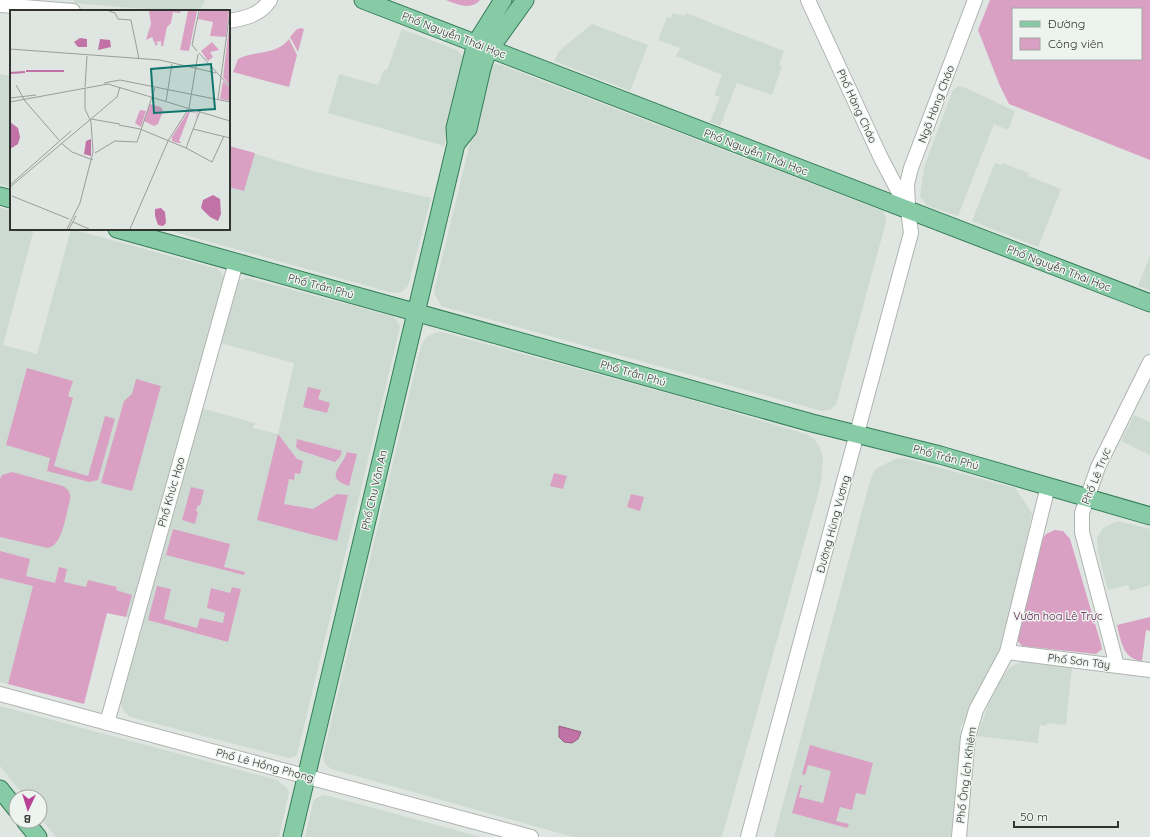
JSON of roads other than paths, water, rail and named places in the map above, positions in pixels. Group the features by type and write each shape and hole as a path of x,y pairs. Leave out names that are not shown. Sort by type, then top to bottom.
{"main road":[{"name":"Phố Nguyễn Thái Học","path":"363,0 1150,303"},
{"path":"483,46 503,0"},
{"path":"483,46 525,0"},
{"name":"Phố Chu Văn An","path":"292,837 456,144 468,129 482,68 483,46"},
{"path":"0,196 10,199"},
{"name":"Phố Trần Phú","path":"121,230 857,434 940,455 1150,516"},
{"path":"0,789 8,799"}],"street":[{"path":"230,21 245,18 258,13 270,0"},
{"name":"Phố Hàng Cháo","path":"808,0 880,156 908,210"},
{"name":"Ngõ Hàng Cháo","path":"908,210 908,184 911,168 975,0"},
{"path":"0,5 61,10"},
{"name":"Đường Hùng Vương","path":"748,837 911,233 908,210"},
{"name":"Phố Khúc Hạo","path":"107,723 236,262"},
{"name":"Phố Lê Trực","path":"1117,666 1082,532 1082,513 1086,497 1098,467 1150,362"},
{"name":"Phố Ông Ích Khiêm","path":"959,837 968,737 971,724 976,710 1007,652 1048,486"},
{"name":"Phố Sơn Tây","path":"1007,652 1150,670"},
{"name":"Phố Lê Hồng Phong","path":"1,695 306,776 522,836"}],"park label":[{"name":"Vườn hoa Lê Trực","path":"1058,616"}]}
